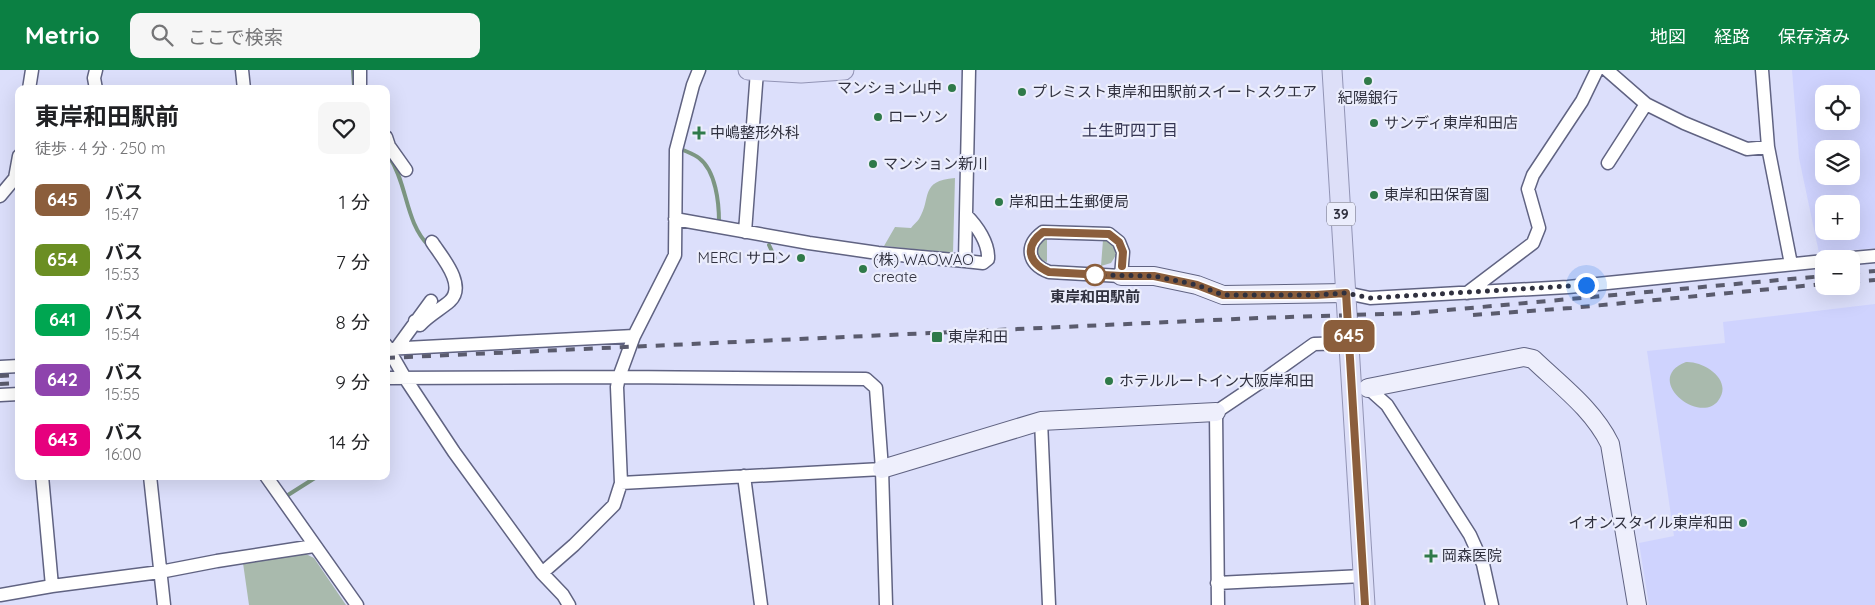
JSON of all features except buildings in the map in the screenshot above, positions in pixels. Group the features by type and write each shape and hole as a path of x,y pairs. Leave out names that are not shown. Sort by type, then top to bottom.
{"main road":[{"path":"748,70 844,70"},
{"name":"39","path":"1332,70 1349,343 1360,387 1365,605"}],"street":[{"path":"30,85 32,70"},
{"path":"95,85 94,78 96,70"},
{"path":"242,70 244,85"},
{"path":"360,70 360,85"},
{"path":"542,573 614,505 621,483 617,387 634,336 674,255 676,150 693,85 699,70"},
{"path":"965,262 969,70"},
{"path":"1467,293 1533,243 1539,228 1528,189 1533,175 1582,101 1597,70"},
{"path":"1608,70 1646,104 1684,123 1747,149 1768,147"},
{"path":"1762,70 1768,147 1791,264"},
{"path":"745,232 757,71"},
{"path":"1608,163 1646,104"},
{"path":"390,147 406,170"},
{"path":"0,196 15,179"},
{"path":"675,219 878,253 983,263 988,259 986,244 975,224 966,215"},
{"path":"1121,276 1123,252 1119,242 1109,234 1043,232 1035,238 1031,246 1030,255 1034,263 1049,272 1121,276 1154,276 1197,285 1223,295 1316,295 1346,293 1370,298 1568,287 1815,261"},
{"path":"390,347 418,323 451,300 456,292 456,283 448,266 432,242"},
{"path":"1860,257 1875,256"},
{"path":"418,323 431,301"},
{"path":"390,348 634,336"},
{"path":"621,483 882,469 1041,421 1216,412 1265,380 1314,344 1349,343"},
{"path":"390,350 405,378 454,452 542,573 563,595 569,605"},
{"path":"1360,387 1524,357 1533,359 1584,408 1602,428 1610,444 1638,605"},
{"path":"0,367 15,366"},
{"path":"390,378 866,380 876,388 882,469 886,605"},
{"path":"1360,387 1387,405 1470,535 1483,564 1492,605"},
{"path":"0,395 15,394"},
{"path":"1216,412 1218,605"},
{"path":"1041,421 1049,605"},
{"path":"744,476 760,605"},
{"path":"42,480 52,586"},
{"path":"150,480 164,605"},
{"path":"269,480 357,605"},
{"path":"0,595 52,586 160,572 314,546"},
{"path":"1217,583 1363,576"}],"shaded area":[{"path":"1792,70 1875,70 1875,248 1818,250 1816,240 1860,240 1860,195 1815,195 1815,234 1799,158"},
{"path":"1875,304 1875,605 1649,605 1639,543 1674,536 1647,351 1725,343 1723,322"}],"green space":[{"path":"955,178 953,253 884,246 895,227 911,228 918,220 931,187 944,180"},
{"path":"1047,239 1047,262 1041,260 1036,253 1039,244"},
{"path":"1103,240 1112,244 1116,255 1111,263 1101,266"},
{"path":"1686,362 1708,368 1720,379 1722,393 1718,401 1709,407 1688,404 1678,397 1672,388 1670,379 1674,370"},
{"path":"304,553 314,558 346,605 249,605 243,563"}],"waterway":[{"path":"353,70 354,85"},
{"path":"682,148 699,158 709,171 717,197 719,222"},
{"path":"390,158 396,169 415,226 429,246"},
{"path":"769,245 775,258"},
{"path":"288,495 312,480"}],"railway":[{"path":"1860,272 1875,271"},
{"path":"390,358 1258,318 1415,313 1815,277"},
{"path":"1860,281 1875,280"},
{"path":"1473,315 1571,308 1815,285"},
{"path":"0,376 15,375"},
{"path":"0,384 15,383"}],"bus line":[{"name":"645","path":"1122,266 1123,252 1119,242 1109,234 1043,232 1035,238 1031,246 1030,255 1034,263 1049,272 1154,276 1197,285 1223,295 1316,295 1346,293 1365,605"}],"place":[{"name":"紀陽銀行","path":"1368,81"},
{"name":"マンション山中","path":"952,88"},
{"name":"プレミスト東岸和田駅前スイートスクエア","path":"1022,92"},
{"name":"ローソン","path":"878,117"},
{"name":"サンディ東岸和田店","path":"1374,123"},
{"name":"中嶋整形外科","path":"699,133"},
{"name":"マンション新川","path":"873,164"},
{"name":"東岸和田保育園","path":"1374,195"},
{"name":"岸和田土生郵便局","path":"999,202"},
{"name":"MERCI サロン","path":"801,258"},
{"name":"(株) WAOWAO create","path":"863,269"},
{"name":"東岸和田駅前","path":"1095,275"},
{"name":"東岸和田","path":"937,337"},
{"name":"ホテルルートイン大阪岸和田","path":"1109,381"},
{"name":"イオンスタイル東岸和田","path":"1743,523"},
{"name":"岡森医院","path":"1431,556"}],"district":[{"name":"土生町四丁目","path":"1130,130"}],"route":[{"path":"1095,275 1154,276 1197,285 1223,295 1316,295 1346,293 1370,298 1586,285"}]}
